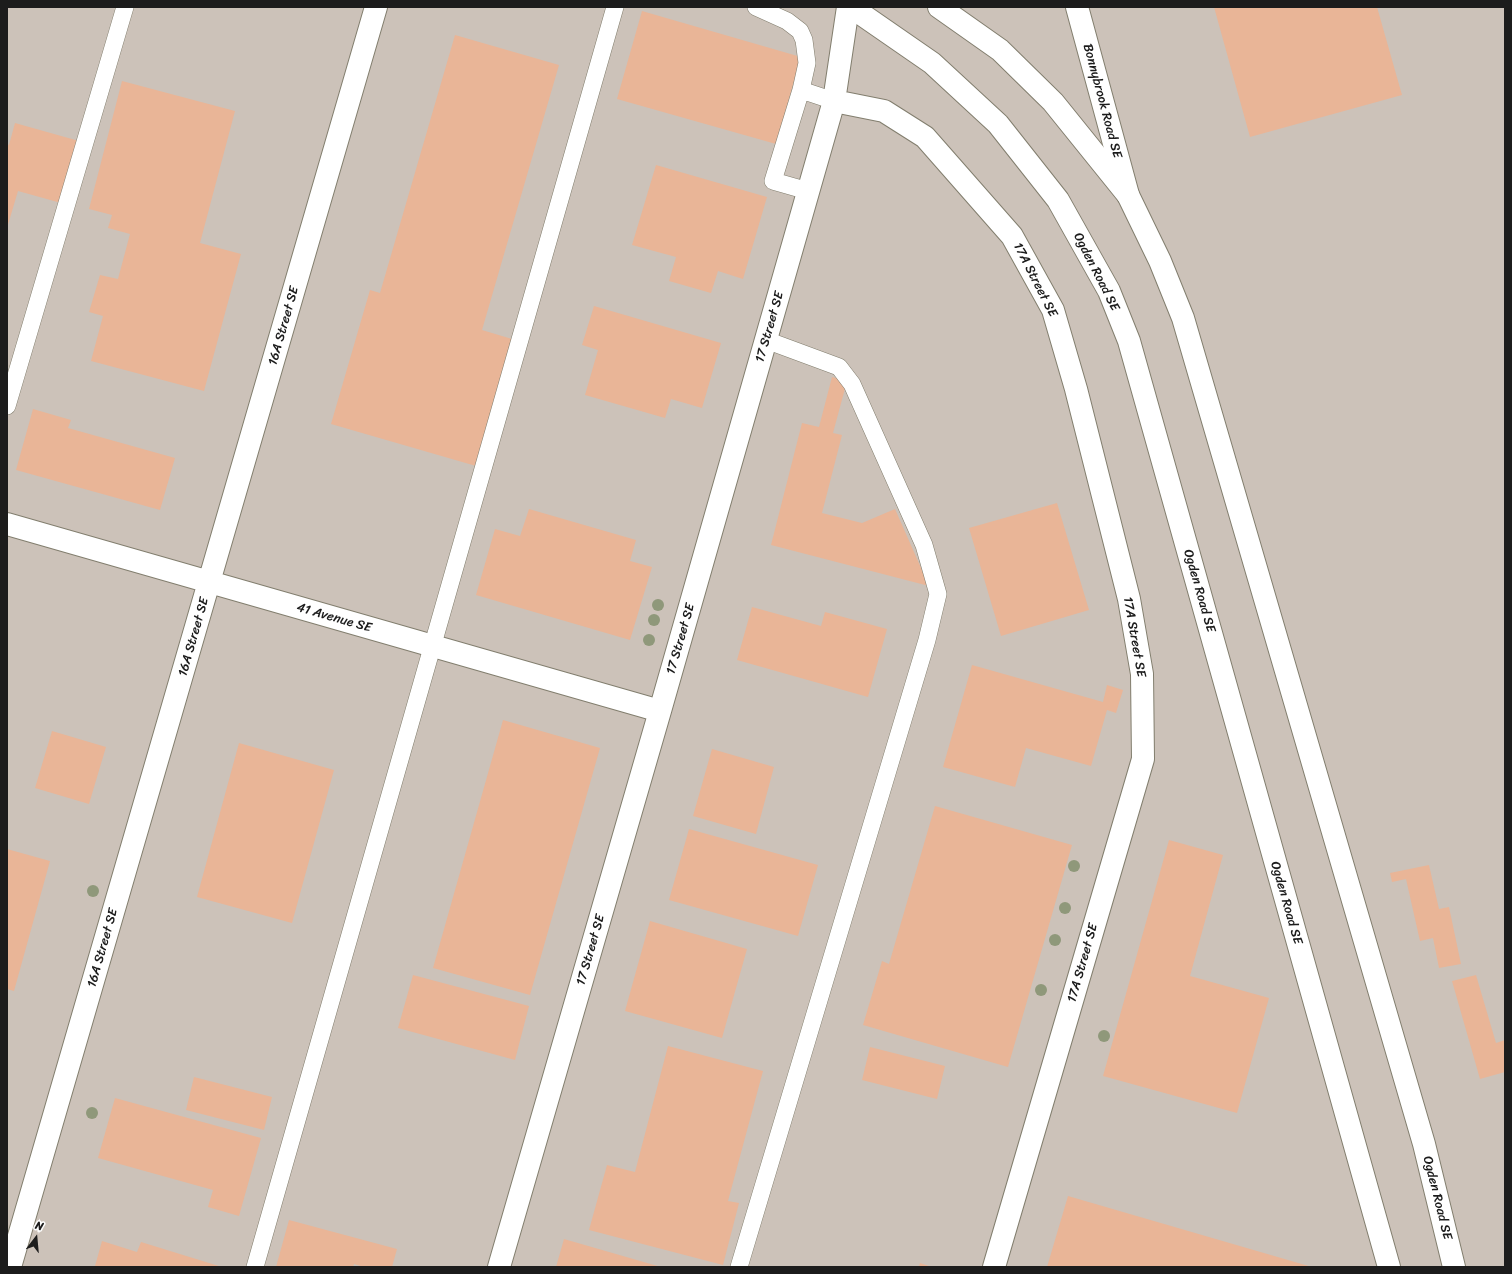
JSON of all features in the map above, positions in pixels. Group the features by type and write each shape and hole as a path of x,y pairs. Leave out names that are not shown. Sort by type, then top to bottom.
{"street":[{"name":"16A Street SE","path":"10,1267 376,7"},
{"name":"17 Street SE","path":"499,1267 660,711 834,101 848,7"},
{"name":"Ogden Road SE","path":"851,7 932,63 998,124 1058,200 1109,291 1129,341 1388,1267"},
{"name":"Ogden Road SE","path":"939,7 1000,50 1053,102 1128,195 1160,262 1182,318 1422,1136 1454,1267"},
{"name":"Bonnybrook Road SE","path":"1077,7 1128,195"},
{"name":"17A Street SE","path":"834,101 884,111 925,137 1012,236 1053,310 1076,389 1129,599 1142,674 1143,759 994,1267"},
{"name":"41 Avenue SE","path":"7,524 660,711"}],"lane":[{"path":"7,406 125,7"},
{"path":"255,1267 615,7"},
{"path":"756,7 787,21 800,31 804,40 807,63 802,90 773,181 808,190"},
{"path":"802,90 834,101"},
{"path":"739,1267 927,640 938,594 924,545 852,384 838,367 766,340"}],"shaded area":[{"path":"7,7 1505,7 1505,1267 7,1267"}],"building":[{"path":"1214,7 1377,7 1402,95 1250,137"},
{"path":"642,11 801,57 776,144 617,99"},
{"path":"455,35 559,65 482,330 512,339 476,466 331,424 370,290 380,293"},
{"path":"122,81 235,111 200,243 241,254 204,391 91,361 103,316 89,312 100,275 118,279 130,234 108,228 112,215 89,209"},
{"path":"15,123 79,141 61,203 18,191 7,228 7,144 9,145"},
{"path":"656,165 767,197 743,279 718,271 711,293 669,281 676,257 632,245"},
{"path":"594,306 721,343 702,408 671,399 665,418 585,395 598,350 582,345"},
{"path":"832,377 847,381 833,433 842,435 822,513 862,523 895,509 929,586 771,545 802,423 819,427"},
{"path":"33,409 71,420 68,428 175,458 160,510 16,470"},
{"path":"1057,503 1089,610 1001,636 969,528"},
{"path":"529,509 636,540 630,561 652,567 630,640 476,595 495,529 520,536"},
{"path":"752,607 821,626 825,612 887,629 868,697 737,660"},
{"path":"972,665 1103,702 1107,685 1123,690 1116,713 1107,710 1091,766 1026,748 1015,787 943,767"},
{"path":"503,720 600,748 530,995 433,968"},
{"path":"52,731 106,747 89,804 35,788"},
{"path":"239,743 334,770 292,923 197,897"},
{"path":"712,749 774,767 756,834 693,816"},
{"path":"935,806 1072,845 1008,1067 863,1025 882,961 889,964"},
{"path":"689,829 818,865 798,936 669,900"},
{"path":"1169,840 1223,855 1190,976 1269,998 1237,1113 1103,1076"},
{"path":"7,849 50,861 14,991 7,989"},
{"path":"1429,865 1439,909 1449,907 1461,964 1439,968 1433,938 1420,941 1406,879 1392,882 1390,873"},
{"path":"650,921 747,949 722,1038 625,1011"},
{"path":"413,975 529,1006 515,1060 398,1028"},
{"path":"1476,975 1496,1043 1505,1040 1505,1072 1480,1079 1452,981"},
{"path":"668,1046 763,1071 728,1201 739,1203 723,1265 589,1230 607,1165 635,1172"},
{"path":"870,1047 945,1066 937,1099 862,1080"},
{"path":"194,1077 272,1097 264,1130 186,1110"},
{"path":"115,1098 261,1138 239,1216 208,1207 213,1190 98,1158"},
{"path":"1068,1196 1312,1267 1047,1267"},
{"path":"289,1220 397,1249 392,1267 364,1267 354,1264 353,1267 276,1267"},
{"path":"564,1239 661,1267 556,1267"},
{"path":"102,1241 137,1252 141,1242 222,1267 97,1267 95,1266"},
{"path":"920,1263 932,1267 919,1267"}]}
